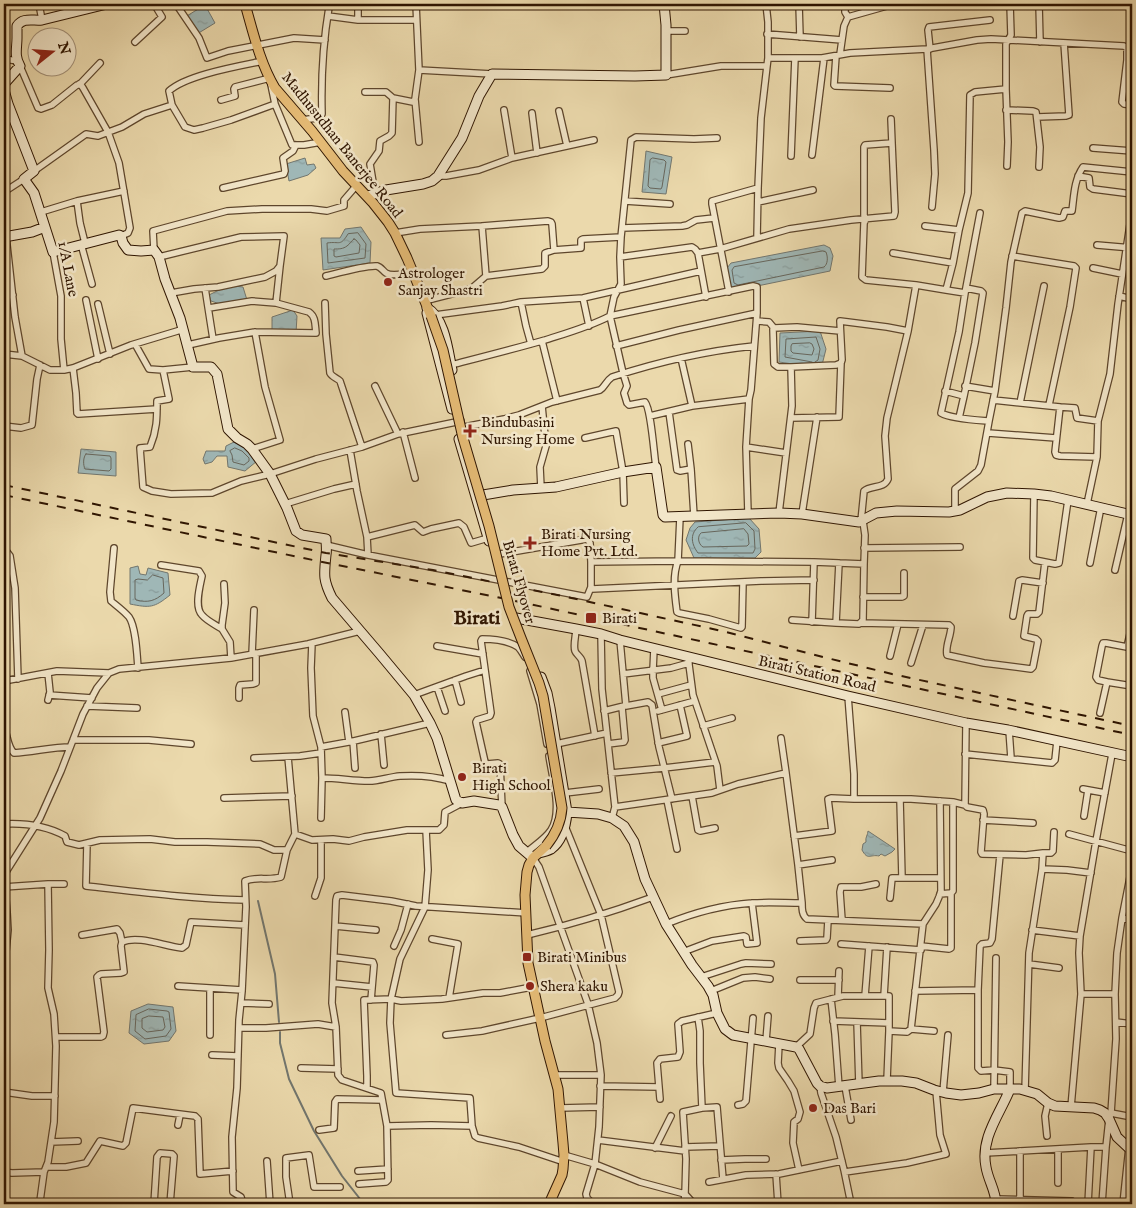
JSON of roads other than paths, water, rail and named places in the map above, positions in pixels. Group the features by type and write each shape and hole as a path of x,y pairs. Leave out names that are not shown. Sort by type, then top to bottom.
{"main road":[{"name":"Madhusudhan Banerjee Road","path":"244,4 270,80 343,171 371,195 395,233 429,310"},
{"name":"Birati Flyover","path":"429,310 443,350 463,438 489,526 511,612 543,696 562,808 557,831 546,846 533,854"},
{"path":"533,854 528,872 526,895 528,963 532,987 554,1075 560,1108 564,1159 562,1176 549,1204"}],"street":[{"path":"39,4 42,20"},
{"path":"100,63 81,83 52,105 41,109 38,108 16,54 18,39 16,26 24,20 42,20 107,4"},
{"path":"135,42 162,17 156,7 159,4"},
{"path":"176,4 199,38 207,58 228,51 294,38 325,40"},
{"path":"358,4 358,20"},
{"path":"416,4 419,70 416,99 419,142"},
{"path":"664,4 666,75"},
{"path":"757,238 761,118 768,58 766,4"},
{"path":"798,4 800,37"},
{"path":"845,4 844,12 848,17"},
{"path":"890,88 835,86 834,84 844,26 848,17 870,7 891,4"},
{"path":"1007,166 1006,44 1011,35 1010,4"},
{"path":"1039,4 1040,42"},
{"path":"302,120 317,118 322,114 321,83 330,7"},
{"path":"328,16 358,20 416,20"},
{"path":"932,207 934,150 928,30 930,27 990,20"},
{"path":"666,31 685,31"},
{"path":"767,34 842,40"},
{"path":"768,58 824,58 838,55 928,49 990,39 1124,46 1128,50 1130,60 1122,102 1132,105"},
{"path":"1038,117 1070,115 1064,43"},
{"path":"791,156 795,58"},
{"path":"812,155 824,58"},
{"path":"4,59 19,64"},
{"path":"263,61 211,73 177,85 169,91 172,106 185,127 194,130 231,120 275,104"},
{"path":"4,84 19,64"},
{"path":"419,70 492,74 625,76 666,75 721,66 767,66"},
{"path":"393,98 392,133 380,140 379,151 370,164 371,195 423,184 432,181 438,176 462,138 480,96 492,74"},
{"path":"221,100 234,97 235,87 270,80 275,104 292,145 321,142"},
{"path":"53,252 115,235 121,236 130,230 119,163 108,132 79,84"},
{"path":"946,290 968,193 970,95 975,92 1006,89"},
{"path":"4,90 34,171"},
{"path":"365,92 386,92 393,98 412,102 416,99"},
{"path":"4,192 86,134 98,136 144,114 172,106"},
{"path":"504,110 512,158"},
{"path":"1006,110 1035,111 1038,117 1040,167"},
{"path":"560,111 567,146"},
{"path":"532,113 537,152"},
{"path":"698,253 720,249 789,229 895,215 891,119"},
{"path":"717,138 632,138 621,237 621,281 614,297 610,316 627,386 624,393 628,404 645,402 650,416 663,516 779,513 862,521 876,513 955,511 993,495 1007,493 1034,494 1130,514 1115,570"},
{"path":"438,176 479,170 512,158 594,140"},
{"path":"892,143 864,146 864,216 866,219 864,223 863,278 873,281 946,290 981,291 983,293 975,343 959,418"},
{"path":"223,188 284,174 283,158 293,151 296,145"},
{"path":"1093,148 1132,151"},
{"path":"955,511 955,489 978,471 981,465 995,390 1012,256 1021,215 1023,212 1060,218 1064,217 1065,211 1072,211 1078,176 1084,167 1132,172"},
{"path":"1078,176 1089,178 1092,189 1132,194"},
{"name":"1/A Lane","path":"24,179 34,193 53,252 61,296 61,339 64,370"},
{"path":"193,367 184,329 157,253 153,231 228,211 311,209 327,211 344,206 344,200 358,185"},
{"path":"729,292 712,201 758,188"},
{"path":"41,212 124,190"},
{"path":"758,202 813,190"},
{"path":"625,201 670,204"},
{"path":"77,202 92,284"},
{"path":"1088,504 1097,458 1098,421 1110,374 1122,274 1129,248 1132,212"},
{"path":"980,213 959,332 941,413 959,418 989,422"},
{"path":"622,228 682,226 696,220 714,218"},
{"path":"395,233 420,229 550,222 552,224 554,250"},
{"path":"482,226 486,276"},
{"path":"926,226 959,230"},
{"path":"22,356 5,237 32,232 45,227"},
{"path":"121,236 128,250 157,253 241,237 284,236 276,303"},
{"path":"429,310 472,288 486,276 542,269 545,266 545,254 547,252 581,248 581,240 583,239 621,237"},
{"path":"1098,244 1129,248"},
{"path":"620,257 692,247 698,253 706,297"},
{"path":"893,253 953,263"},
{"path":"1012,256 1074,266 1076,268 1070,307 1049,406"},
{"path":"171,293 218,287 265,277 276,271 280,266"},
{"path":"326,276 377,266 382,268 387,274 413,273"},
{"path":"1093,268 1122,274"},
{"path":"429,310 502,306 521,302 583,298 701,271"},
{"path":"861,623 864,564 864,528 862,521 864,491 884,485 888,479 885,436 887,418 908,331 916,285"},
{"path":"451,365 542,341 589,326 610,316 753,286 757,287 757,321 751,390 748,398 746,448 748,513"},
{"path":"1020,403 1044,286"},
{"path":"205,288 213,339"},
{"path":"4,296 13,295"},
{"path":"1119,296 1132,299"},
{"path":"583,298 589,326"},
{"path":"86,300 98,359"},
{"path":"209,308 252,302 276,303 309,312 313,315 316,333"},
{"path":"521,302 531,344"},
{"path":"325,303 330,373 331,376 340,381 362,447"},
{"path":"98,304 110,354"},
{"path":"326,545 368,555 587,597 591,588 590,543 587,539 495,555 489,542 461,424 444,333 429,310"},
{"path":"429,310 428,318 442,369 483,495 516,618 545,687 550,708 567,812 565,826 555,845 549,850 533,854"},
{"path":"616,346 757,313"},
{"path":"757,321 769,322 774,328 774,364 776,367 836,365 841,363"},
{"path":"791,418 839,417 842,360 840,323 842,321 908,331"},
{"path":"774,328 797,327 840,331"},
{"path":"4,354 22,356 50,370 64,370 135,344 184,329"},
{"path":"188,345 256,332 326,334"},
{"path":"252,450 280,440 266,387 256,332"},
{"path":"542,341 557,400"},
{"path":"135,344 149,368 164,370 211,367 216,374 228,428 237,438 247,444 270,474 296,531 302,535 326,539 324,576 328,590 332,598 414,695 437,738 456,800 462,802 474,801 502,807"},
{"path":"164,370 168,399 157,401 157,423 154,439 150,446 140,448 143,486 152,491 171,494 212,494 241,481 362,447 400,433 504,419 557,400 600,390 610,378 661,362 754,346"},
{"path":"680,358 692,406"},
{"path":"4,426 21,428 32,425 40,365"},
{"path":"779,513 791,418 792,367"},
{"path":"73,368 78,414 157,409"},
{"path":"375,386 400,433 415,478"},
{"path":"965,386 995,390"},
{"path":"945,392 964,396"},
{"path":"650,416 692,406 748,398"},
{"path":"993,400 1075,408 1077,418 1098,421"},
{"path":"541,488 540,467 546,446 542,406"},
{"path":"1060,406 1055,452 1058,456 1097,458"},
{"path":"669,412 677,470 691,469"},
{"path":"802,514 817,417"},
{"path":"585,438 616,431 623,472 624,503"},
{"path":"988,433 1056,438"},
{"path":"688,444 694,516"},
{"path":"746,448 786,453"},
{"path":"350,450 368,536 368,555"},
{"path":"483,495 506,490 567,485 623,472 656,467"},
{"path":"285,504 356,484"},
{"path":"1034,494 1033,558 1055,564 1059,563 1068,500"},
{"path":"1090,563 1101,507"},
{"path":"680,517 675,585 677,613 741,628 743,582"},
{"path":"368,536 415,525 423,532 459,523 464,527 471,542 489,542"},
{"path":"864,548 960,547"},
{"path":"114,548 110,592 111,601 131,621 138,668"},
{"path":"4,552 7,552 10,556 15,588 18,679"},
{"path":"591,562 678,561 864,564"},
{"path":"812,622 814,562"},
{"path":"792,620 836,624 950,625 951,634 946,651 947,655 1031,670 1038,642 1024,635 1028,614 1037,614 1040,611 1045,562"},
{"path":"836,624 839,563"},
{"path":"161,565 199,570 202,576 197,605 199,611 202,616 222,629 230,642 231,658"},
{"path":"863,598 902,598 904,596 904,573"},
{"path":"591,588 814,580"},
{"path":"1013,616 1020,580 1043,583"},
{"path":"222,629 225,603 224,584"},
{"path":"239,698 239,686 256,683 254,610"},
{"name":"Birati Station Road","path":"516,618 601,634 689,660 966,723 1009,730 1132,758"},
{"path":"890,656 898,624"},
{"path":"912,663 923,625"},
{"path":"1132,625 1130,648 1106,642 1103,644 1096,677 1098,680 1132,686"},
{"path":"576,629 575,649 582,661 594,736"},
{"path":"4,681 57,671 109,673 118,669 231,658 312,643 360,631"},
{"path":"601,634 602,689 615,807 612,818"},
{"path":"533,854 551,830 557,813 540,704 526,660 519,648 509,643 483,639 481,641 491,715 476,722 485,762 487,764 500,764 502,807 519,846 533,854 539,868 588,1004 597,1043 601,1075 598,1140 595,1164 586,1194 586,1198 593,1204"},
{"path":"608,744 624,742 625,740 620,640"},
{"path":"312,643 313,716 321,750 321,818"},
{"path":"437,646 483,654"},
{"path":"654,649 653,670 662,710"},
{"path":"623,674 671,668 689,660 694,701 718,770 720,790"},
{"path":"414,695 485,670"},
{"path":"48,673 50,691 48,698 92,698"},
{"path":"4,875 36,826 87,706 97,688 109,673"},
{"path":"455,680 461,702"},
{"path":"1100,713 1107,682"},
{"path":"658,694 691,685"},
{"path":"437,687 445,712"},
{"path":"848,696 854,798"},
{"path":"653,713 694,701"},
{"path":"604,711 650,702 652,705 677,849"},
{"path":"658,743 687,736 680,705"},
{"path":"87,706 137,708"},
{"path":"345,712 355,768"},
{"path":"703,726 732,718"},
{"path":"254,758 300,756 351,741 430,723"},
{"path":"965,806 966,723"},
{"path":"4,727 10,749 14,753 70,747"},
{"path":"1009,730 1011,758"},
{"path":"556,744 607,733"},
{"path":"381,734 384,765"},
{"path":"781,738 804,917 806,919 923,924"},
{"path":"73,740 118,739 191,744"},
{"path":"965,754 1052,763 1057,741"},
{"path":"1071,1107 1081,994 1080,936 1112,754"},
{"path":"243,1204 241,1197 234,1192 232,1137 237,1088 242,990 246,900 245,881 251,878 273,879 281,877 287,850 295,834 288,757"},
{"path":"611,773 715,762"},
{"path":"615,807 692,796 786,773"},
{"path":"322,778 371,781 400,776 437,777 450,781"},
{"path":"565,794 599,789"},
{"path":"1084,816 1086,790 1105,793"},
{"path":"224,798 292,796"},
{"path":"692,796 698,830 715,828"},
{"path":"794,836 832,831 828,798 953,802 967,808 983,810 981,852 984,855 1051,853 1053,851 1054,832"},
{"path":"900,799 902,878"},
{"path":"911,1029 923,924 940,894 940,801"},
{"path":"295,834 312,840 333,839 349,841 407,830 439,830 444,826 445,812 462,802"},
{"path":"841,944 951,948 953,802"},
{"path":"567,812 598,814 612,818 624,826 634,842 653,898 683,952 711,990 717,1013 725,1029 733,1035 799,1049 820,1086 820,1093 836,1137 851,1204"},
{"path":"983,820 1032,823"},
{"path":"4,824 36,826 60,833 65,836 67,842 79,845 100,840 150,839 175,842 260,844 274,850 287,850"},
{"path":"446,1035 482,1031 540,1018 616,998 618,995 600,915 565,826"},
{"path":"426,830 428,870 425,907 400,960 392,999 390,1023 396,1093 470,1098 472,1126 475,1136 478,1138 564,1159 595,1164 640,1182 685,1194 694,1204"},
{"path":"1069,834 1132,850"},
{"path":"315,896 320,878 321,840"},
{"path":"87,843 86,886 223,900 246,900"},
{"path":"1025,1091 1029,964 1043,853"},
{"path":"1000,855 992,939 990,943 980,946 978,1068 981,1071 1010,1072 1010,1089 987,1137 985,1165 996,1202 1020,1200 1072,1201 1075,1204"},
{"path":"798,865 832,860"},
{"path":"1102,1204 1116,1022 1117,953 1132,867"},
{"path":"1042,869 1091,873"},
{"path":"890,898 891,879 940,878"},
{"path":"40,1201 54,1122 56,1037 54,1014 48,988 48,884"},
{"path":"4,972 8,912 4,887 64,884"},
{"path":"842,920 841,887 861,887 876,884"},
{"path":"940,894 951,893"},
{"path":"359,1184 387,1182 388,1180 387,1126 381,1093 342,1080 338,1075 336,1026 332,1003 336,900 339,895 425,907 527,914"},
{"path":"528,936 653,898"},
{"path":"666,924 689,915 722,907 752,903 802,903"},
{"path":"683,952 712,941 744,936 746,937 746,943 757,943 752,903"},
{"path":"394,946 404,921 408,904"},
{"path":"1122,918 1132,920"},
{"path":"800,941 826,940 828,920"},
{"path":"122,942 138,940 182,948 186,945 191,922 245,925"},
{"path":"335,926 376,930"},
{"path":"56,1037 104,1036 97,977 99,974 124,972 122,942 117,929 82,935"},
{"path":"1032,930 1080,936"},
{"path":"432,940 458,944 449,998"},
{"path":"865,996 869,946"},
{"path":"884,996 887,947"},
{"path":"334,957 373,962 370,1000"},
{"path":"994,1089 996,958"},
{"path":"701,977 741,964 771,964"},
{"path":"1029,964 1059,968"},
{"path":"839,971 839,980 834,998 833,1021 842,1087 851,1120"},
{"path":"711,990 743,978 770,978"},
{"path":"800,980 839,980"},
{"path":"333,983 372,987"},
{"path":"178,986 242,990"},
{"path":"367,1088 364,1000 449,998 483,993 500,993 532,987"},
{"path":"210,988 210,1035"},
{"path":"915,991 978,990"},
{"path":"1081,994 1116,994"},
{"path":"4,996 6,1014"},
{"path":"796,1047 810,1034 816,1003 834,998 889,996 887,1080"},
{"path":"241,1003 269,1004"},
{"path":"660,1099 657,1063 662,1059 677,1058 679,1054 678,1024 682,1021 717,1013"},
{"path":"766,1041 768,1016"},
{"path":"698,1017 702,1108"},
{"path":"738,1105 744,1104 746,1101 753,1018"},
{"path":"833,1021 889,1023"},
{"path":"857,1022 860,1085"},
{"path":"1116,1022 1132,1024"},
{"path":"239,1028 318,1024 336,1026"},
{"path":"889,1031 907,1032 911,1029 934,1031"},
{"path":"845,1172 907,1163 946,1154 940,1135 939,1091 948,1034"},
{"path":"779,1044 779,1068 791,1086 800,1112 798,1119 794,1122 793,1136 799,1170"},
{"path":"212,1055 238,1056"},
{"path":"301,1068 338,1069"},
{"path":"554,1075 601,1075"},
{"path":"820,1086 828,1088 842,1087 887,1080 916,1083 939,1091 970,1095 994,1089 1020,1089 1037,1094 1055,1106 1094,1108 1110,1116 1132,1116"},
{"path":"600,1086 659,1086"},
{"path":"4,1092 32,1096 54,1096"},
{"path":"319,1130 333,1129 335,1102 337,1099 382,1100"},
{"path":"1048,1103 1045,1116 1048,1136"},
{"path":"560,1108 600,1107"},
{"path":"684,1204 685,1149 683,1112 717,1107 723,1179"},
{"path":"4,1172 45,1170 86,1163 100,1141 123,1146 126,1143 133,1108 195,1116 198,1119 200,1174 233,1172"},
{"path":"178,1125 180,1115"},
{"path":"655,1148 671,1116"},
{"path":"1110,1116 1117,1137 1131,1149 1123,1204"},
{"path":"387,1126 431,1124 472,1126"},
{"path":"598,1140 655,1148 685,1149 720,1146"},
{"path":"51,1142 78,1141"},
{"path":"1088,1204 1091,1147"},
{"path":"985,1153 1106,1147"},
{"path":"1058,1149 1058,1184"},
{"path":"1020,1151 1020,1200"},
{"path":"154,1204 157,1156 160,1153 172,1154 174,1156 170,1204"},
{"path":"267,1161 270,1204 290,1203 286,1177 286,1158 309,1155 314,1188 340,1187"},
{"path":"721,1160 766,1160"},
{"path":"709,1182 746,1176 776,1174 842,1161"},
{"path":"358,1171 388,1169"},
{"path":"776,1174 778,1204"}],"water":[{"path":"205,5 215,23 197,34 185,17"},
{"path":"646,151 672,157 666,194 642,192"},
{"path":"305,158 307,165 314,164 316,168 308,175 289,181 286,164"},
{"path":"361,227 371,242 370,263 323,270 321,238 340,238 345,229"},
{"path":"824,245 830,248 833,256 830,271 733,291 730,285 727,268 731,263"},
{"path":"234,286 243,287 247,300 220,304 211,301 209,295 221,289"},
{"path":"293,310 297,316 296,333 272,330 272,317"},
{"path":"820,331 826,349 822,365 814,367 779,362 780,333"},
{"path":"234,442 245,447 257,461 245,471 228,467 227,456 217,456 212,462 205,464 203,459 206,451 225,451 226,446"},
{"path":"81,449 116,452 116,476 78,473"},
{"path":"749,518 759,529 761,552 755,558 694,558 686,540 690,528 695,522"},
{"path":"138,566 140,574 146,575 148,568 168,573 170,595 152,606 130,604 130,568"},
{"path":"868,831 895,849 885,856 881,854 879,856 866,855 862,850"},
{"path":"148,1004 173,1007 176,1031 169,1041 144,1044 129,1033 131,1011"}],"waterway":[{"path":"258,901 275,974 279,1022"},
{"path":"280,1032 280,1043 289,1079 314,1131 342,1176 364,1204"}],"railway":[{"path":"4,485 326,553 433,570 567,597 722,631 892,674 1132,726"},
{"path":"4,495 511,600 1132,735"}],"place":[{"name":"Astrologer Sanjay Shastri","path":"388,282"},
{"name":"Bindubasini Nursing Home","path":"470,431"},
{"name":"Birati Nursing Home Pvt. Ltd.","path":"530,543"},
{"name":"Birati","path":"591,618"},
{"name":"Birati High School","path":"462,777"},
{"name":"Birati Minibus","path":"527,957"},
{"name":"Shera kaku","path":"530,986"},
{"name":"Das Bari","path":"813,1108"}],"district":[{"name":"Birati","path":"477,618"}]}
